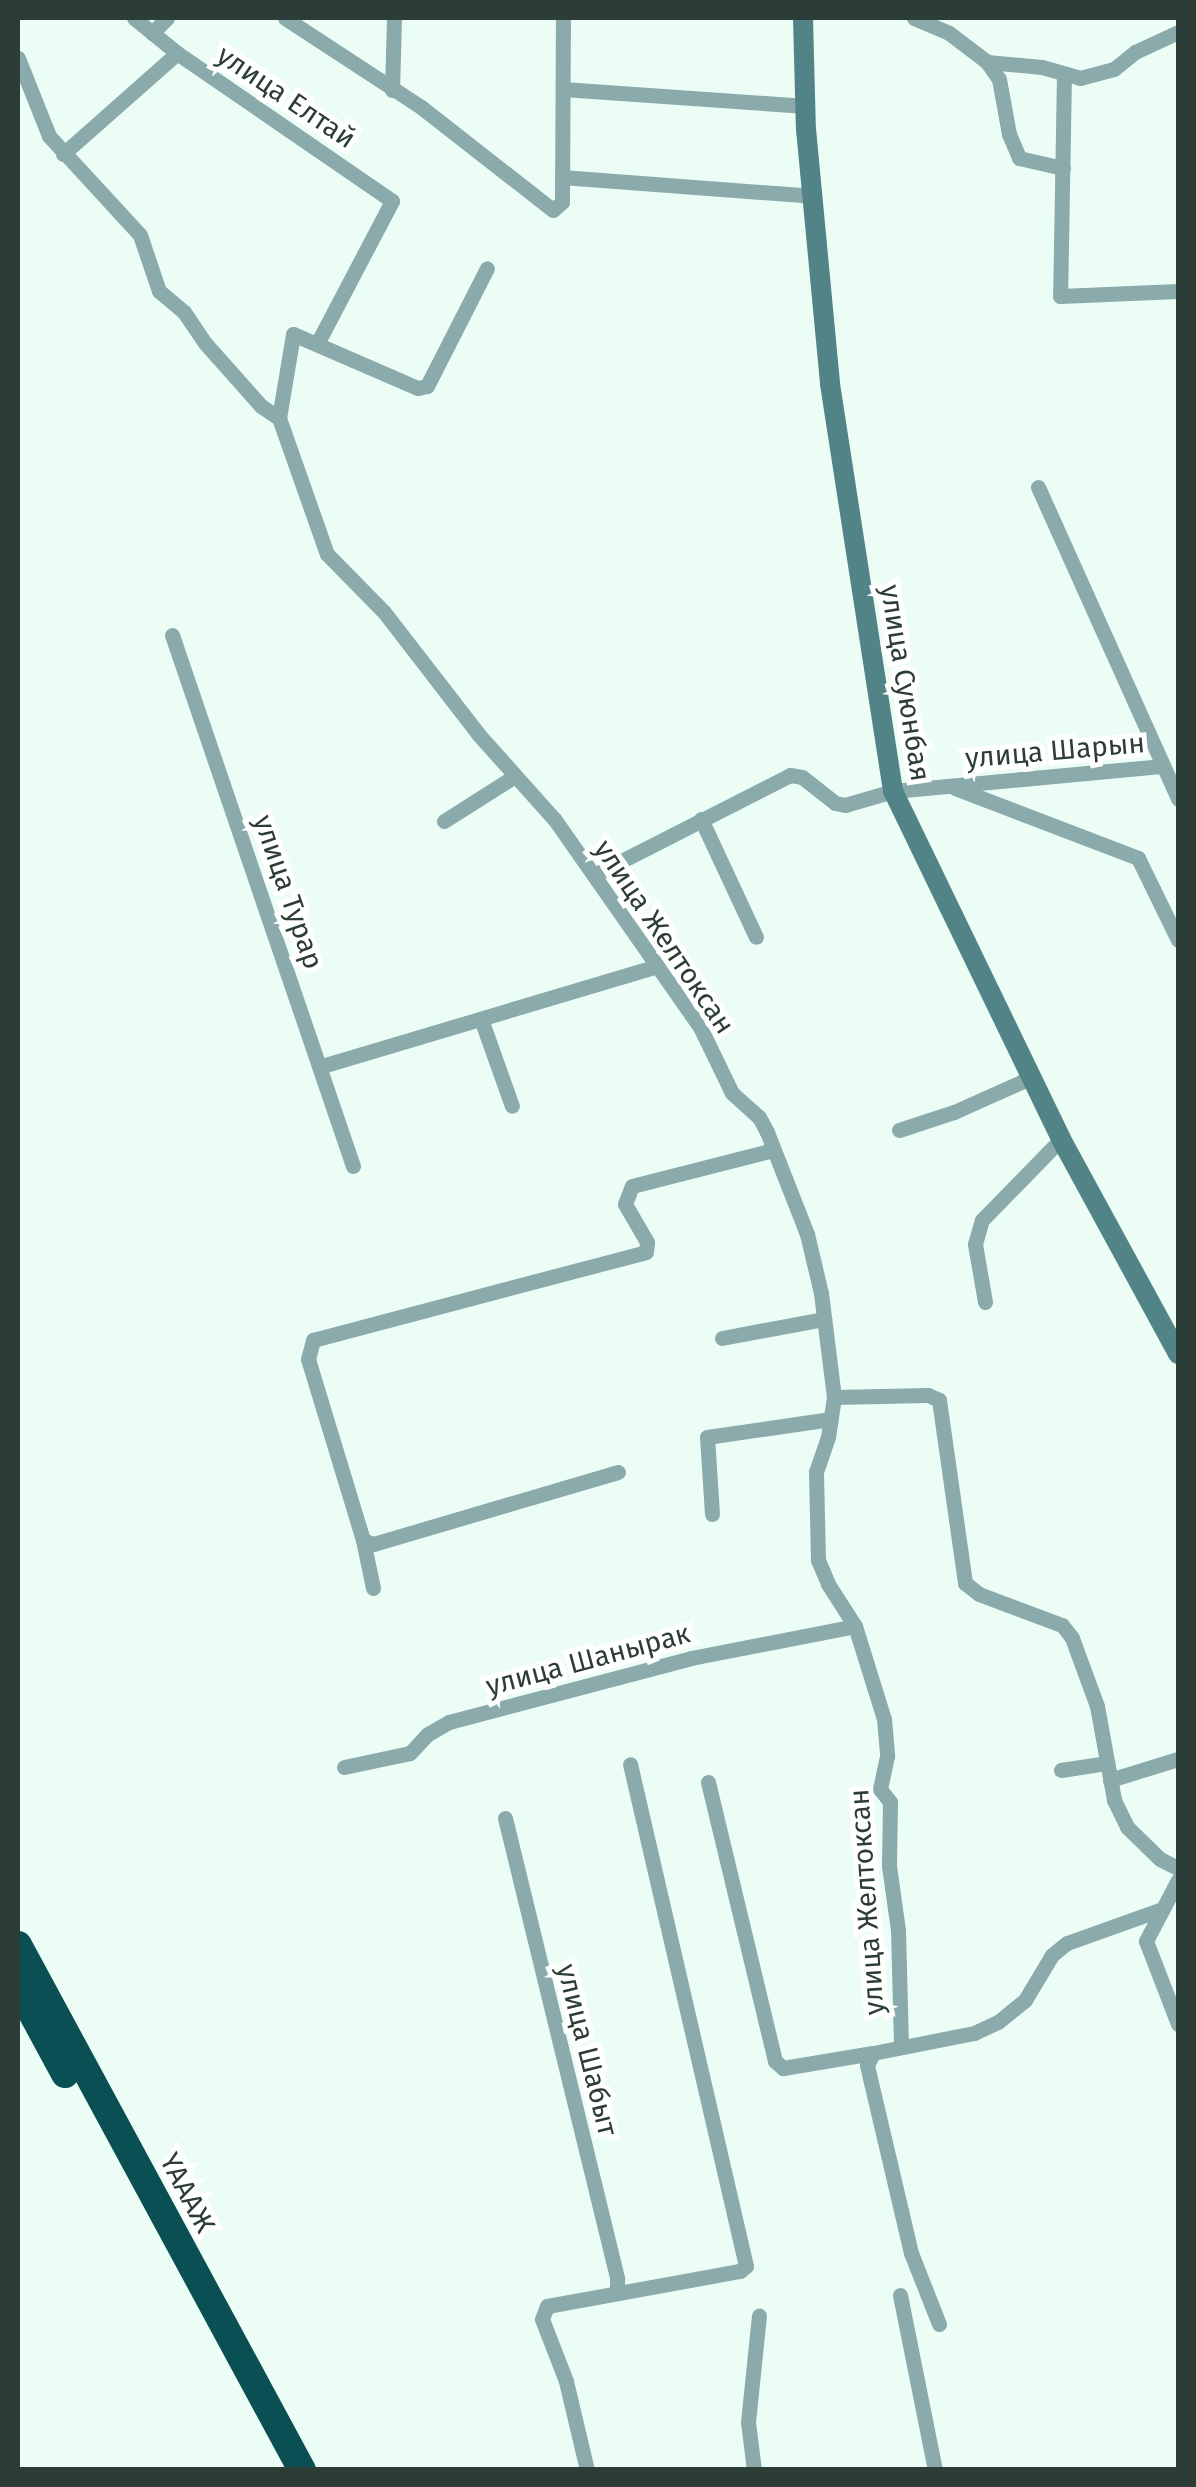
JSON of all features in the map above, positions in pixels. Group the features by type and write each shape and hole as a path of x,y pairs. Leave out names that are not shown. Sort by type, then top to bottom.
{"highway":[{"name":"ҮАААЖ","path":"18,1945 302,2470"},
{"name":"ҮАААЖ","path":"18,1987 282,2470"}],"main road":[{"name":"улица Суюнбая","path":"803,18 805,106 830,384 893,791 1030,1078 1178,1354"}],"street":[{"name":"улица Елтай","path":"134,18 176,52 392,201 318,342"},
{"path":"152,32 166,18"},
{"path":"286,18 421,106 544,207 558,208 562,178 563,18"},
{"path":"392,90 394,18"},
{"path":"803,18 812,18"},
{"path":"914,18 949,34 987,62 999,80 1013,150 1019,158 1063,168"},
{"path":"987,62 1080,78 1114,69 1136,52 1178,32"},
{"path":"62,154 176,52"},
{"name":"улица Желтоксан","path":"18,58 50,136 62,154 140,235 159,291 184,312 205,344 261,406 279,418 327,554 384,612 594,875 700,1027 732,1094 759,1117 807,1234 824,1319 834,1397 816,1472 818,1560 854,1626 884,1719 887,1756 880,1789 890,1802 888,1866 898,1930 901,2046"},
{"path":"1064,74 1060,296 1178,291"},
{"path":"563,89 805,106"},
{"path":"562,178 812,196"},
{"path":"279,418 289,337 299,334 422,388 487,268"},
{"path":"1038,488 1178,798"},
{"name":"улица Турар","path":"172,635 353,1166"},
{"name":"улица Шарын","path":"701,818 790,775 802,777 835,803 845,805 893,791 1161,766"},
{"path":"444,820 516,776"},
{"path":"952,786 1138,858 1178,940"},
{"path":"594,875 701,818 756,937"},
{"path":"322,1066 658,966"},
{"path":"481,1018 512,1106"},
{"path":"898,1130 954,1112 1030,1078"},
{"path":"985,1302 975,1244 982,1220 1061,1139"},
{"path":"373,1588 308,1359 313,1340 646,1252 647,1242 625,1204 632,1186 773,1150"},
{"path":"722,1338 824,1319"},
{"path":"834,1397 928,1395 939,1400 965,1583 979,1594 1062,1625 1072,1638 1097,1706 1110,1780 1127,1827 1160,1859 1178,1868"},
{"path":"712,1514 707,1437 831,1418"},
{"path":"362,1540 373,1544 618,1472"},
{"name":"улица Шанырак","path":"344,1767 410,1753 428,1734 468,1717 691,1658 854,1626"},
{"path":"1110,1780 1178,1759"},
{"path":"1062,1770 1107,1763"},
{"path":"587,2470 566,2381 542,2318 547,2306 740,2271 746,2266 630,1764"},
{"path":"708,1782 775,2060 784,2068 974,2033 998,2022 1025,2000 1052,1955 1067,1942 1162,1909"},
{"name":"улица Шабыт","path":"506,1818 616,2294"},
{"path":"1160,1859 1178,1852"},
{"path":"1178,1880 1150,1930 1147,1950 1178,2024"},
{"path":"873,2053 867,2065 911,2252 939,2324"},
{"path":"900,2295 934,2470"},
{"path":"754,2470 748,2422 759,2316"}]}
